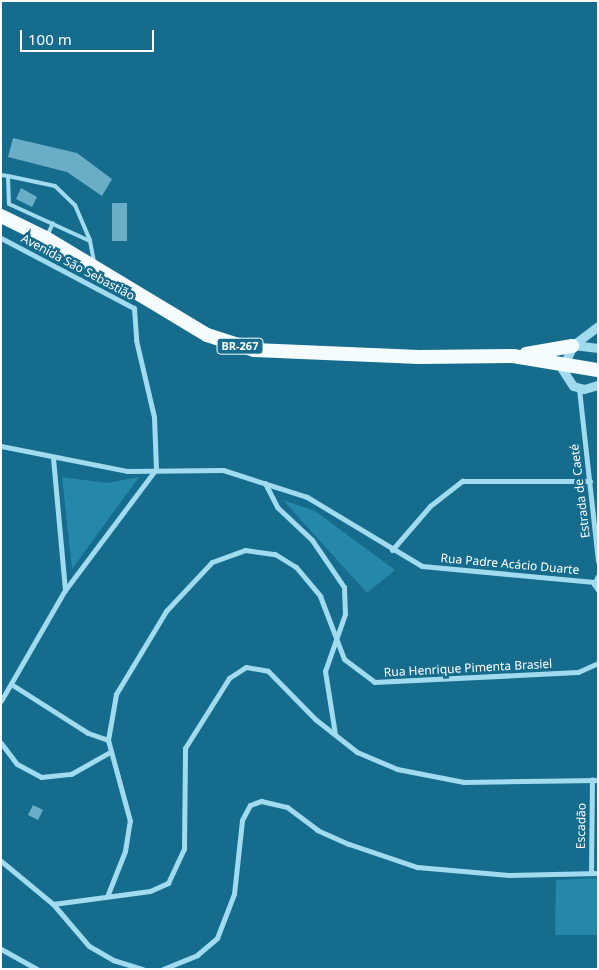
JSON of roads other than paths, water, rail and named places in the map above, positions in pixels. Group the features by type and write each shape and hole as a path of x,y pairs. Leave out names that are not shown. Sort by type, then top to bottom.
{"highway":[{"name":"BR-267","path":"5,212 95,267 137,302 207,335 254,350 419,357 513,356 598,370"},
{"path":"513,356 572,346"}],"street":[{"name":"Avenida São Sebastião","path":"1,238 137,302 136,340 154,417 156,469"},
{"path":"598,326 572,346 563,363 564,376 579,388 598,385"},
{"path":"572,346 598,348"},
{"name":"Estrada de Caeté","path":"579,388 598,562"},
{"name":"Rua Padre Acácio Duarte","path":"1,446 53,458 127,471 208,467 265,483 328,508 392,550 422,566 446,571 594,582"},
{"path":"53,458 65,590"},
{"path":"1,701 65,590 156,469"},
{"path":"392,550 430,506 462,481 590,481"},
{"path":"265,483 277,507 312,540 344,587 345,614 325,671 335,735"},
{"name":"Rua Henrique Pimenta Brasiel","path":"108,894 124,851 130,821 108,740 116,694 139,651 186,586 226,555 245,550 266,552 296,567 320,596 335,643 344,659 367,679 387,685 578,672 598,663"},
{"path":"598,576 594,582 598,590"},
{"path":"53,904 108,894 150,891 173,877 184,849 182,759 229,678 246,667 268,671 315,719 357,752 396,768 464,782 595,780"},
{"path":"11,684 88,733 108,740"},
{"path":"1,743 17,764 41,777 71,774 110,752"},
{"name":"Escadão","path":"591,873 595,780"},
{"path":"163,969 197,955 217,938 234,894 242,820 250,805 261,801 287,807 317,830 348,844 417,868 509,875 598,873"},
{"path":"1,861 53,904 90,946 113,960 143,969"},
{"path":"1,949 37,969"}],"lane":[{"path":"1,175 55,186 75,205 90,242 95,267"},
{"path":"8,176 5,212 53,223 90,242"},
{"path":"46,238 53,223"}]}
